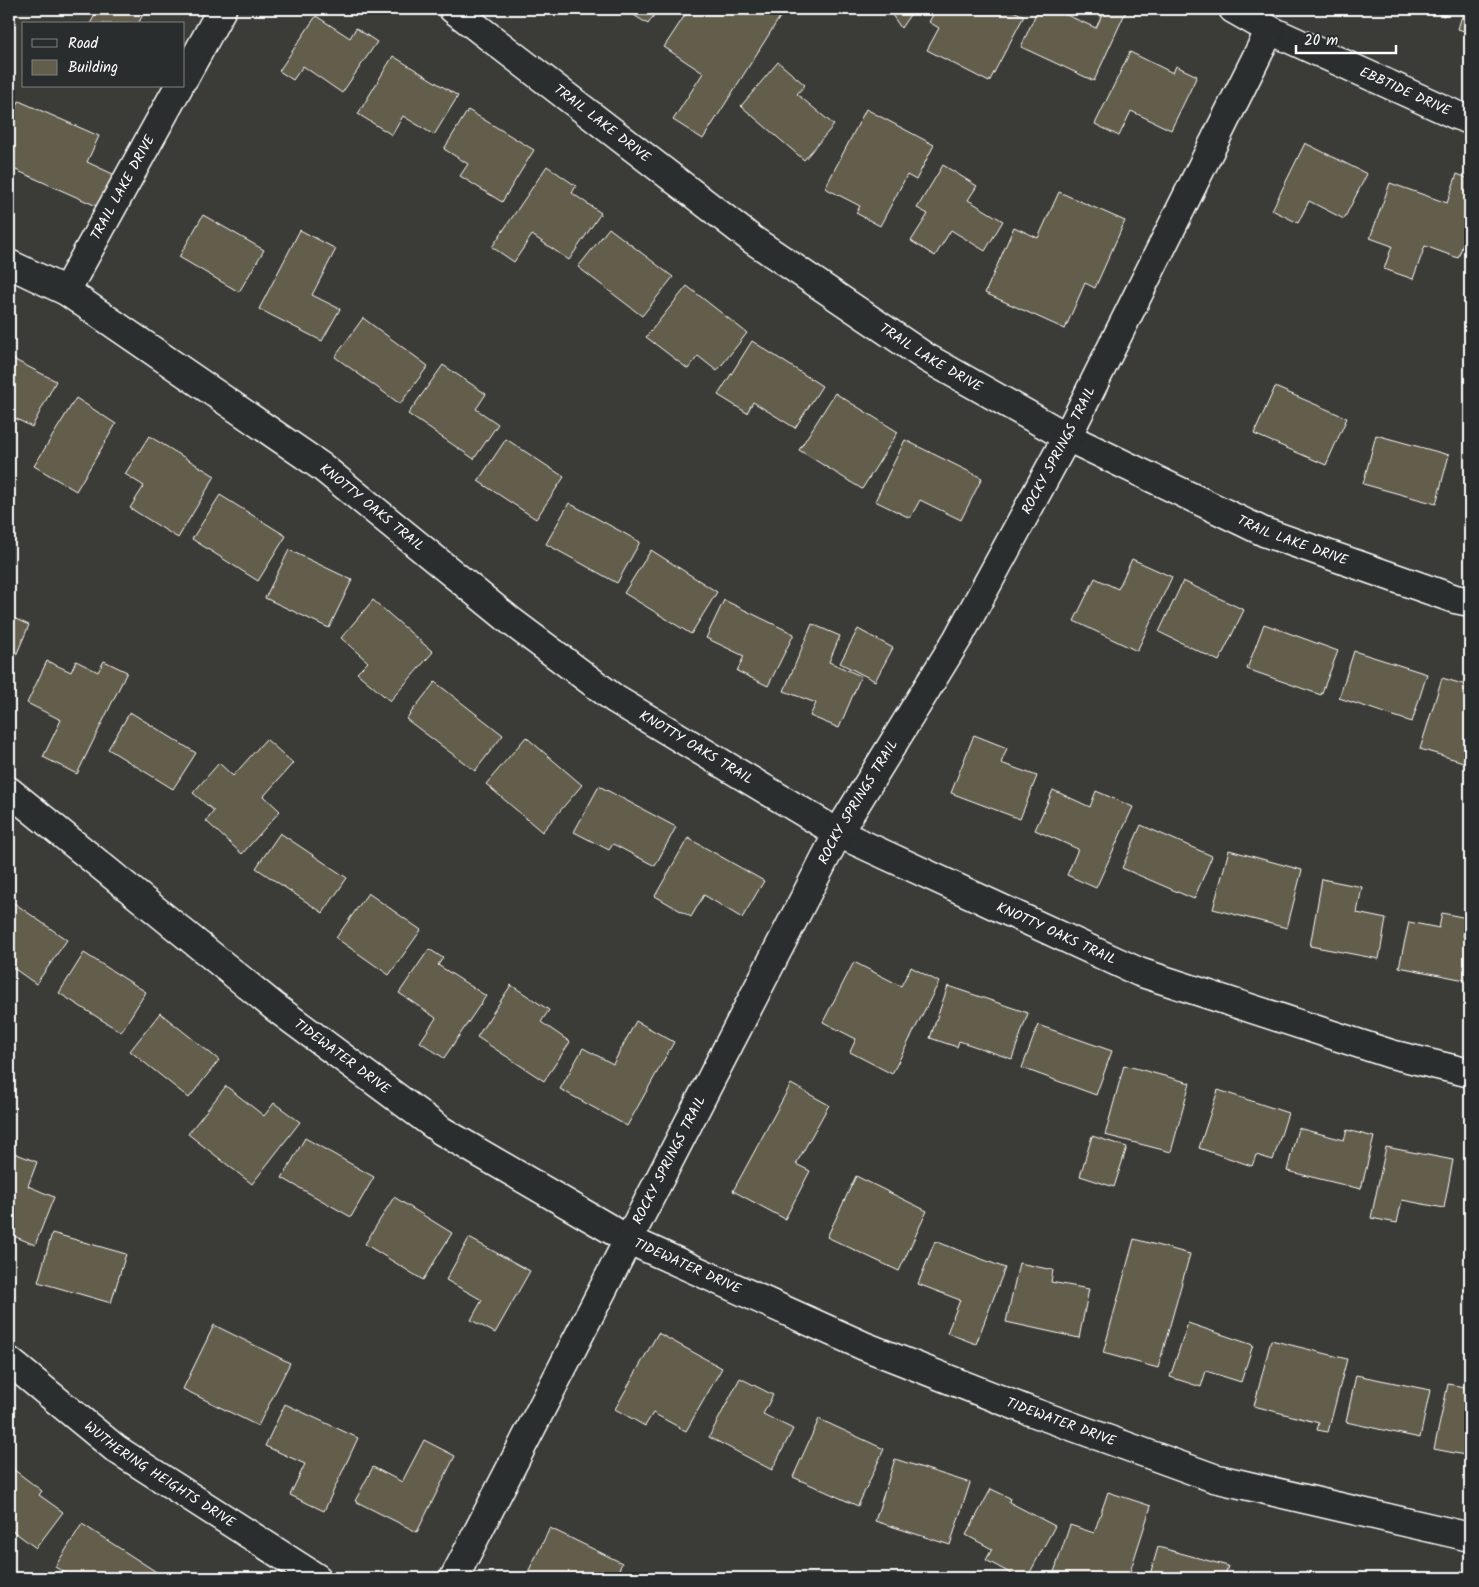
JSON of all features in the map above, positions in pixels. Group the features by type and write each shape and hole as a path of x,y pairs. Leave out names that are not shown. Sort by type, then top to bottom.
{"street":[{"path":"185,76 222,9"},
{"name":"TRAIL LAKE DRIVE","path":"453,9 753,240 927,358 1066,437 1264,532 1455,599 1470,602"},
{"name":"EBBTIDE DRIVE","path":"1233,9 1270,30 1470,120"},
{"name":"ROCKY SPRINGS TRAIL","path":"454,1578 630,1240 838,833 958,638 1066,437 1270,30"},
{"name":"TRAIL LAKE DRIVE","path":"66,290 178,88"},
{"name":"KNOTTY OAKS TRAIL","path":"9,264 66,290 322,468 512,622 616,699 838,833 1139,972 1391,1054 1470,1073"},
{"name":"TIDEWATER DRIVE","path":"9,791 276,1008 442,1130 630,1240 864,1346 1027,1410 1214,1478 1470,1537"},
{"name":"WUTHERING HEIGHTS DRIVE","path":"9,1361 116,1449 317,1578"}],"building":[{"path":"98,9 146,9 139,22 91,22"},
{"path":"624,9 658,9 648,24"},
{"path":"689,9 785,9 703,139 673,120 703,73 664,47"},
{"path":"888,9 914,9 901,28"},
{"path":"936,9 1009,9 1024,16 989,82 927,50 939,28 929,22"},
{"path":"1038,9 1053,9 1096,28 1105,9 1127,9 1094,81 1021,47"},
{"path":"1429,9 1447,9 1444,16"},
{"path":"1464,9 1470,9 1470,33 1458,29"},
{"path":"316,16 350,38 356,28 377,42 342,93 303,66 293,80 279,71"},
{"path":"1130,52 1173,73 1176,66 1197,76 1171,130 1131,111 1119,136 1095,124"},
{"path":"393,56 458,96 434,135 403,116 392,135 358,114"},
{"path":"778,62 805,85 797,94 834,125 804,160 741,106"},
{"path":"19,101 99,136 87,162 115,175 101,208 9,167 9,126"},
{"path":"866,109 934,145 916,180 907,175 880,226 856,213 860,206 825,188"},
{"path":"468,110 534,150 502,202 460,176 468,164 444,149"},
{"path":"1305,143 1367,174 1344,219 1309,201 1298,223 1272,210"},
{"path":"943,165 977,186 968,200 1003,221 985,251 951,230 935,256 911,241 928,214 917,208"},
{"path":"547,166 576,186 572,193 601,213 569,260 532,235 514,262 492,247"},
{"path":"1457,174 1470,179 1470,224 1458,258 1425,246 1413,279 1384,269 1392,246 1370,238 1390,183 1447,203"},
{"path":"1059,192 1125,221 1095,288 1085,283 1065,329 985,293 1014,227 1038,238"},
{"path":"203,215 264,250 239,292 179,257"},
{"path":"609,228 673,277 642,316 578,267"},
{"path":"300,230 336,249 312,295 340,309 322,341 259,309"},
{"path":"687,286 747,333 717,371 698,356 688,369 646,337"},
{"path":"363,318 428,366 400,404 335,357"},
{"path":"752,341 822,386 795,428 753,402 747,413 718,395"},
{"path":"9,357 56,381 32,427 9,415"},
{"path":"443,365 486,394 476,409 498,424 474,459 408,414"},
{"path":"1275,387 1347,418 1326,465 1254,434"},
{"path":"835,393 898,432 862,489 799,450"},
{"path":"76,398 116,424 76,491 34,466"},
{"path":"1376,435 1449,455 1436,504 1363,484"},
{"path":"149,436 215,476 178,538 130,508 144,486 125,474"},
{"path":"506,439 564,477 536,519 478,481"},
{"path":"905,440 982,478 961,520 920,500 910,518 875,501"},
{"path":"220,495 286,536 258,581 192,539"},
{"path":"569,503 640,542 617,583 546,544"},
{"path":"289,550 352,580 329,628 265,598"},
{"path":"651,550 717,592 691,634 624,593"},
{"path":"1132,559 1172,577 1137,651 1074,621 1095,578 1118,589"},
{"path":"1183,581 1244,610 1219,661 1159,632"},
{"path":"373,600 433,652 390,701 357,673 368,662 341,638"},
{"path":"724,600 794,634 768,686 737,671 744,656 706,638"},
{"path":"9,616 29,625 9,672"},
{"path":"812,624 840,636 829,662 861,676 839,728 810,716 816,703 784,691"},
{"path":"1264,624 1338,651 1321,695 1247,669"},
{"path":"858,629 893,648 875,681 840,663"},
{"path":"1354,651 1427,674 1412,722 1339,698"},
{"path":"47,661 71,672 76,661 98,672 104,661 127,672 77,774 43,757 61,720 27,703"},
{"path":"1442,678 1470,686 1470,764 1420,749"},
{"path":"435,682 503,735 475,771 406,719"},
{"path":"130,712 196,753 173,789 108,749"},
{"path":"974,735 1007,748 1001,763 1037,776 1020,819 951,793"},
{"path":"526,737 582,785 542,832 486,784"},
{"path":"266,739 293,763 264,796 280,811 242,854 206,821 214,811 193,793 219,763 233,776"},
{"path":"599,786 676,827 655,866 613,844 609,850 574,832"},
{"path":"1053,790 1090,807 1096,791 1133,807 1096,888 1067,875 1078,849 1035,830"},
{"path":"1141,825 1212,856 1194,899 1122,868"},
{"path":"280,833 347,878 323,913 256,868"},
{"path":"688,838 764,881 742,918 704,895 691,917 655,896"},
{"path":"1229,850 1302,870 1287,928 1213,909"},
{"path":"1322,879 1362,887 1357,913 1386,919 1379,959 1310,946"},
{"path":"368,893 421,930 389,975 336,938"},
{"path":"14,903 67,940 36,984 9,965 9,910"},
{"path":"1442,913 1467,918 1463,936 1470,937 1470,981 1399,967 1409,922 1439,928"},
{"path":"429,949 443,958 438,965 486,996 444,1058 420,1042 436,1018 399,993"},
{"path":"84,953 146,992 121,1032 59,993"},
{"path":"854,962 901,986 911,967 939,982 892,1074 850,1052 856,1039 823,1022"},
{"path":"511,985 549,1010 541,1022 570,1042 544,1081 477,1037"},
{"path":"948,986 1028,1013 1012,1059 959,1041 957,1047 930,1038"},
{"path":"160,1013 219,1060 189,1098 130,1051"},
{"path":"636,1021 674,1042 627,1126 560,1089 583,1048 613,1064"},
{"path":"1038,1025 1112,1051 1096,1095 1022,1068"},
{"path":"1124,1065 1190,1083 1171,1152 1105,1135"},
{"path":"791,1084 829,1105 796,1164 810,1171 785,1219 733,1191"},
{"path":"226,1086 264,1116 274,1103 300,1122 252,1184 188,1134"},
{"path":"1218,1090 1288,1113 1273,1160 1256,1155 1252,1166 1199,1148"},
{"path":"1298,1128 1344,1140 1347,1130 1374,1137 1361,1189 1287,1171"},
{"path":"1092,1136 1127,1147 1114,1187 1080,1176"},
{"path":"305,1138 374,1177 351,1217 282,1178"},
{"path":"1386,1147 1453,1160 1444,1208 1402,1200 1397,1223 1371,1218"},
{"path":"9,1151 37,1162 28,1186 54,1197 35,1245 9,1234"},
{"path":"856,1176 927,1211 899,1271 827,1237"},
{"path":"394,1197 452,1233 423,1280 365,1244"},
{"path":"52,1233 126,1254 111,1303 38,1282"},
{"path":"469,1238 530,1271 495,1333 471,1320 482,1300 446,1280"},
{"path":"1134,1239 1190,1254 1158,1368 1103,1353"},
{"path":"935,1241 1005,1268 976,1344 947,1333 960,1300 918,1284"},
{"path":"1019,1263 1053,1270 1051,1282 1089,1289 1079,1338 1006,1322"},
{"path":"1188,1323 1253,1345 1241,1382 1206,1371 1201,1387 1170,1377"},
{"path":"214,1325 290,1363 258,1426 183,1389"},
{"path":"658,1333 722,1368 686,1431 653,1413 645,1426 615,1409"},
{"path":"1470,1335 1470,1361 1466,1360"},
{"path":"1271,1340 1347,1359 1328,1432 1317,1430 1319,1423 1254,1406"},
{"path":"1356,1375 1430,1390 1420,1438 1346,1422"},
{"path":"740,1378 773,1395 763,1414 793,1429 772,1470 709,1437"},
{"path":"1448,1384 1470,1388 1470,1456 1434,1449"},
{"path":"285,1404 358,1438 324,1511 290,1495 305,1464 265,1446"},
{"path":"819,1419 884,1449 858,1506 793,1477"},
{"path":"424,1440 455,1456 417,1532 355,1501 373,1467 402,1482"},
{"path":"895,1459 970,1483 950,1545 875,1521"},
{"path":"9,1466 42,1491 39,1495 63,1512 36,1548 13,1531 9,1537"},
{"path":"991,1489 1010,1498 1009,1502 1055,1526 1027,1578 1019,1578 986,1560 992,1549 966,1535"},
{"path":"1108,1492 1151,1506 1128,1578 1052,1578 1070,1525 1094,1533"},
{"path":"82,1524 158,1573 155,1578 74,1578 55,1567"},
{"path":"550,1528 622,1563 615,1578 525,1578"},
{"path":"1158,1547 1228,1566 1224,1578 1149,1578"}]}
